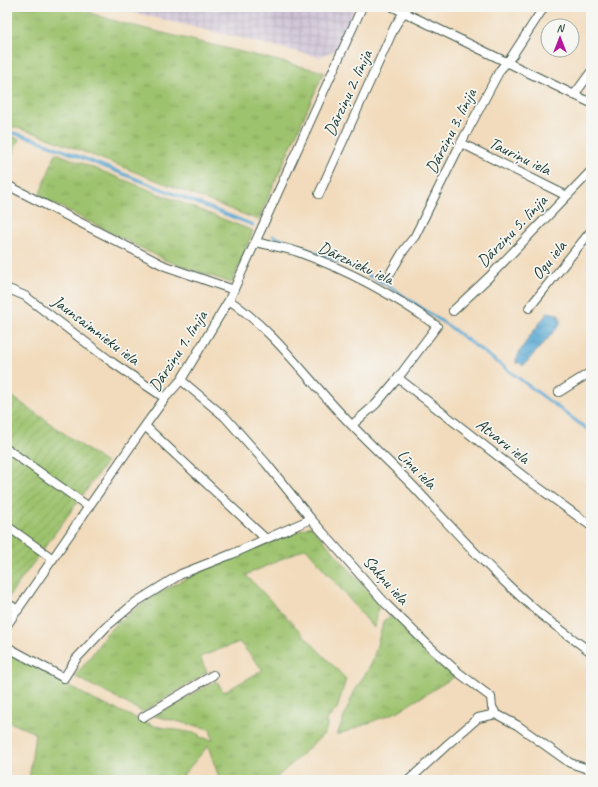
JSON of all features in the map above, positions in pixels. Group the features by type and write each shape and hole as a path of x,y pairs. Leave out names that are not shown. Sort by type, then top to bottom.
{"street":[{"name":"Dārziņu 1. līnija","path":"7,626 145,426 165,398 181,380 229,300 362,7"},
{"path":"393,7 406,9 507,62 591,103"},
{"name":"Dārziņu 3. līnija","path":"391,272 404,250 415,236 461,143 500,70 512,56 544,7"},
{"name":"Dārziņu 2. līnija","path":"319,194 395,26 406,9"},
{"path":"574,96 591,72"},
{"name":"Tauriņu iela","path":"461,143 567,196"},
{"name":"Dārziņu 5. līnija","path":"453,311 489,277 591,171"},
{"path":"7,185 165,266 234,290"},
{"name":"Ogu iela","path":"529,308 588,240 591,231"},
{"name":"Dārznieku iela","path":"256,242 297,252 363,280 415,310 437,326 398,378"},
{"name":"Jaunsaimnieku iela","path":"7,290 11,290 25,296 113,363 165,398"},
{"name":"Līņu iela","path":"229,300 248,313 267,331 352,425 506,583 563,632 591,652"},
{"path":"559,392 591,372"},
{"path":"352,425 376,404 398,378"},
{"name":"Atvaru iela","path":"398,378 531,482 590,523"},
{"name":"Sakņu iela","path":"181,380 225,416 266,463 311,519 387,605 430,647 491,697 492,707 496,714"},
{"path":"145,426 266,539"},
{"path":"7,449 89,507"},
{"path":"7,647 64,678 76,659 106,627 136,602 181,574 232,554 311,519"},
{"path":"7,526 53,560"},
{"path":"7,603 18,610"},
{"path":"143,717 213,675"},
{"path":"409,780 478,718 496,714 517,725 570,763 591,770"}],"shaded area":[{"path":"111,7 355,7 339,49 319,57"}],"green space":[{"path":"7,7 81,7 96,15 122,23 324,72 258,220 38,134 7,125"},
{"path":"7,135 19,139 7,165"},
{"path":"56,153 253,231 232,283 167,261 39,196"},
{"path":"7,393 106,463 7,599"},
{"path":"311,526 379,604 374,628 306,548 246,575 346,679 337,709 324,723 328,722 325,733 274,780 220,780 208,746 183,775 187,780 29,780 35,733 7,721 7,651 96,701 155,726 199,734 199,737 213,740 210,729 154,716 216,681 224,692 263,670 239,642 200,657 207,672 143,712 74,676 110,630 133,611 157,595 206,568"},
{"path":"394,616 454,677 397,712 337,735 354,692 372,663 384,620"}],"water":[{"path":"548,312 558,314 560,318 560,325 523,366 519,362 517,364 517,357 520,351"}],"waterway":[{"path":"7,131 37,140 253,225"},
{"path":"273,236 350,266 389,286 450,327 591,432"}]}
